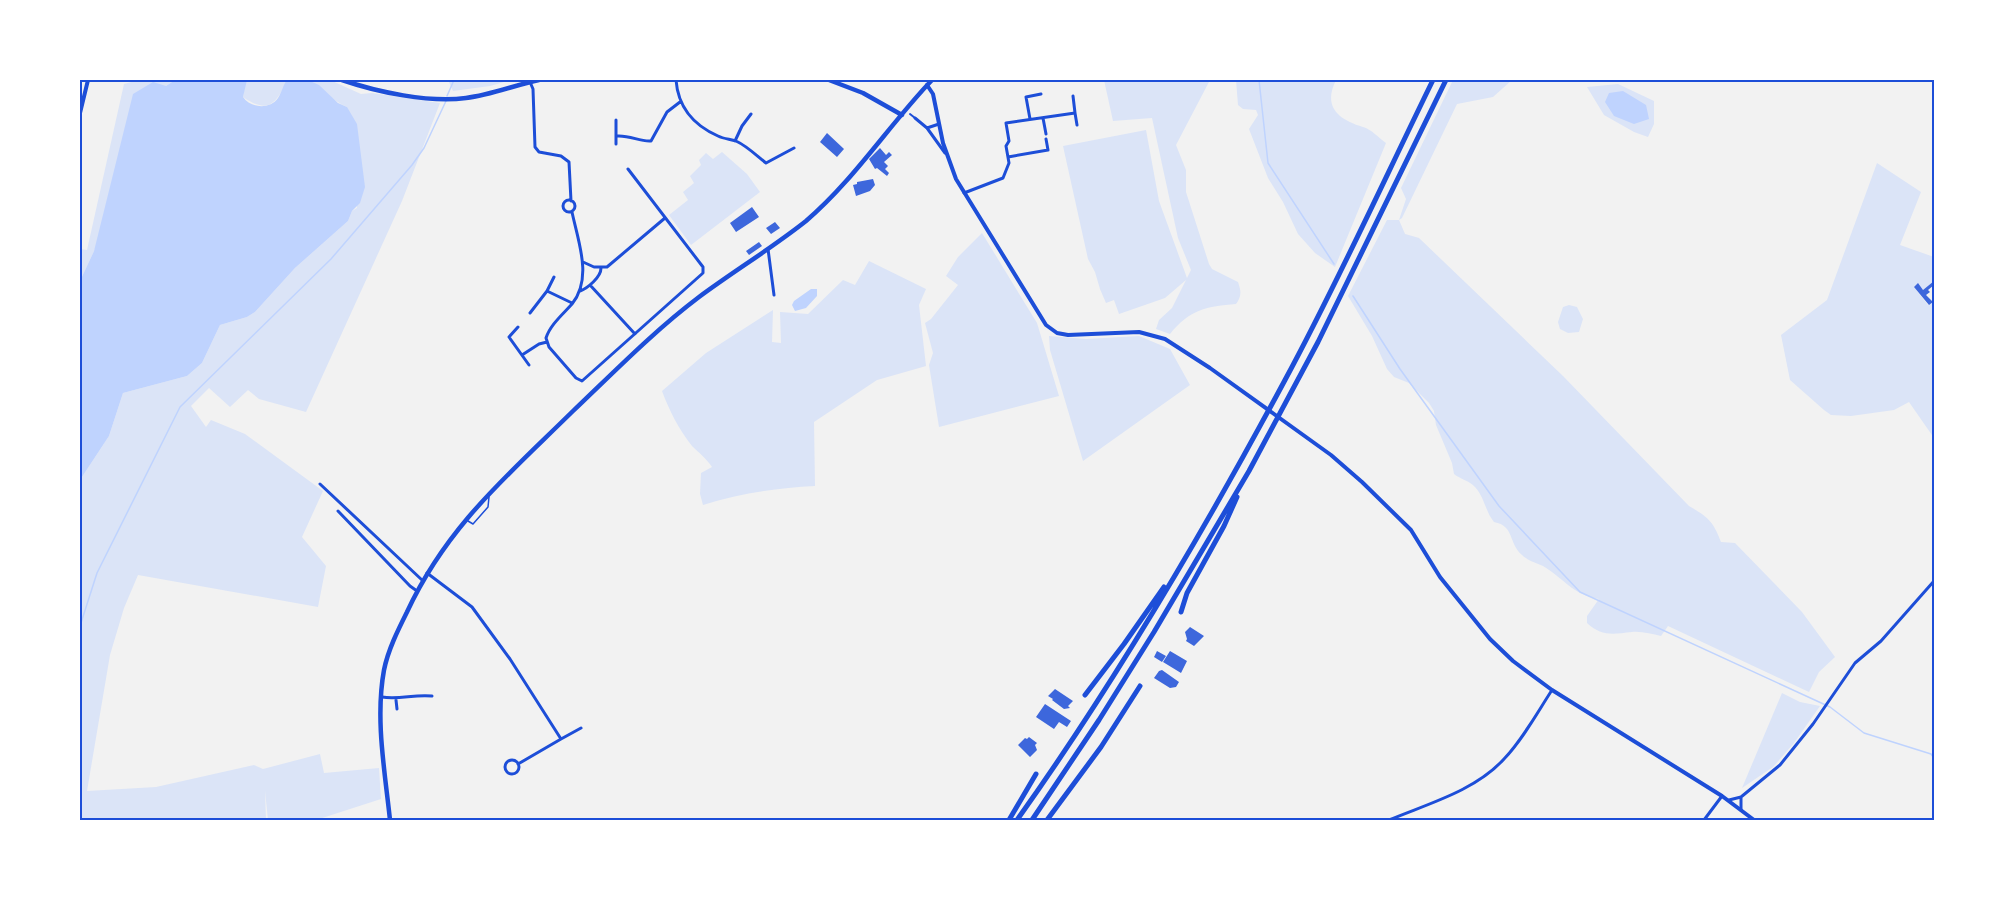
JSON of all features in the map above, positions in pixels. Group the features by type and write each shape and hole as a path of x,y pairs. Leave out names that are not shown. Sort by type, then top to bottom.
{"highway":[{"path":"1017,820 1088,715 1196,540 1286,378 1433,80"},
{"path":"1032,820 1148,642 1249,471 1318,342 1446,80"},
{"path":"1181,612 1187,593 1224,526 1249,471"},
{"path":"1085,695 1125,644 1196,540"},
{"path":"1047,820 1101,747 1140,686"},
{"path":"1009,820 1036,774"}],"main road":[{"path":"342,80 382,92 452,99 481,95 539,80"},
{"path":"829,80 863,93 902,115"},
{"path":"390,820 382,751 384,669 390,650 426,572 464,520 668,323 699,297 816,212 932,80"}],"street":[{"path":"80,113 88,80"},
{"path":"676,80 680,102 691,117 715,135 735,141 766,163 794,148"},
{"path":"530,82 533,89 535,147 539,152 561,156 569,162 571,201 575,205 572,212 583,262 580,291"},
{"path":"927,85 933,94 946,155"},
{"path":"1030,119 1026,97 1041,94"},
{"path":"1073,96 1077,125"},
{"path":"617,136 651,141 667,112 680,102"},
{"path":"964,193 1003,178 1009,164 1006,123 1075,113"},
{"path":"735,141 751,114"},
{"path":"910,114 927,128 946,155 964,193 1037,313 1050,329 1068,335 1130,331 1155,336 1176,345 1331,455 1411,530 1440,577 1491,639 1513,661 1552,690 1722,796 1754,820"},
{"path":"1043,118 1046,134"},
{"path":"616,120 616,144"},
{"path":"927,128 939,124"},
{"path":"633,137 633,143"},
{"path":"1008,157 1048,150 1047,139"},
{"path":"601,268 601,273 590,285 580,291 548,333 549,347 576,378 583,380 702,274 703,267 628,169"},
{"path":"571,201 566,201 562,207 566,212 572,212"},
{"path":"583,262 601,268 612,264 665,218"},
{"path":"768,249 774,295"},
{"path":"530,313 548,291 555,277"},
{"path":"590,285 636,334"},
{"path":"548,291 572,303"},
{"path":"518,327 509,337 529,365"},
{"path":"522,355 539,344 547,342"},
{"path":"320,484 422,580"},
{"path":"339,511 417,591"},
{"path":"426,572 472,608 510,659 561,739"},
{"path":"1727,800 1741,796 1788,757 1855,663 1881,641 1935,581"},
{"path":"1389,820 1456,792 1493,769 1510,752 1552,690"},
{"path":"382,698 396,700 415,694 432,696"},
{"path":"396,700 398,709"},
{"path":"518,764 581,728"},
{"path":"513,760 518,764 519,770 515,774 509,774 506,771 505,766 509,761 513,760"},
{"path":"1704,820 1722,796"},
{"path":"1741,796 1741,810"}],"lane":[{"path":"464,520 473,524 488,507 489,494"}],"shaded area":[{"path":"139,80 175,80 166,86 80,281 80,249 87,250 124,84"},
{"path":"246,80 288,80 280,95 266,106 243,97"},
{"path":"308,80 330,80 361,94 372,93 440,103 402,201 306,412 259,399 248,390 230,407 209,388 191,406 206,427 211,420 245,434 323,491 302,537 326,566 318,607 138,575 124,608 110,655 87,791 156,787 254,765 263,769 320,754 324,773 379,768 381,799 316,820 268,820 265,791 266,820 80,820 80,480 109,436 123,393 187,376 202,363 220,325 247,317 255,312 295,268 348,221 352,211 357,208 347,107"},
{"path":"448,80 511,80 490,86 453,91"},
{"path":"1104,80 1210,80 1176,145 1186,170 1186,192 1209,264 1212,269 1238,282 1240,296 1236,304 1207,308 1192,314 1170,334 1156,329 1159,320 1172,308 1186,280 1165,298 1119,314 1114,300 1106,303 1088,259 1063,146 1146,130 1159,201 1187,278 1191,270 1178,238 1152,118 1113,121"},
{"path":"1236,80 1336,80 1331,97 1335,110 1346,120 1369,130 1386,143 1335,267 1315,253 1298,234 1283,202 1268,178 1249,129 1258,115 1256,110 1243,109 1238,105"},
{"path":"1453,80 1512,80 1493,97 1457,104 1399,220 1406,199 1401,188"},
{"path":"1618,84 1654,101 1654,124 1648,137 1604,115 1587,87"},
{"path":"722,152 747,174 760,192 691,245 669,215 688,200 683,192 694,183 690,176 701,165 699,160 706,153 713,159"},
{"path":"1877,163 1921,192 1900,245 1934,257 1934,281 1923,290 1918,284 1914,287 1928,305 1932,303 1934,306 1934,438 1909,402 1894,410 1851,416 1831,415 1790,380 1781,335 1827,300"},
{"path":"1387,220 1399,220 1405,234 1419,238 1563,376 1689,506 1709,520 1721,542 1735,543 1802,612 1835,657 1819,672 1809,692 1668,626 1661,636 1639,632 1613,634 1598,631 1587,623 1587,616 1599,599 1575,590 1551,571 1522,555 1505,527 1491,518 1475,487 1454,474 1452,463 1436,425 1434,411 1409,383 1394,377 1387,369 1372,336 1348,296"},
{"path":"982,233 1037,323 1059,396 939,427 929,365 933,353 925,323 931,319 958,285 946,276 958,257"},
{"path":"869,261 926,289 919,305 926,366 877,380 814,422 815,486 759,492 703,505 700,494 701,473 712,467 683,433 662,391 706,353 773,310 772,342 781,343 780,312 808,314 843,280 855,285"},
{"path":"1569,305 1577,307 1583,319 1579,332 1568,333 1560,329 1558,322 1563,307"},
{"path":"1049,336 1086,339 1139,336 1170,349 1190,385 1083,461 1050,350"},
{"path":"1782,693 1800,702 1820,706 1794,743 1773,767 1742,788"}],"water":[{"path":"175,80 247,80 243,97 246,101 260,106 274,102 287,80 308,80 319,85 338,103 347,107 357,124 365,187 360,203 352,211 348,221 295,268 255,312 247,317 220,325 202,363 187,376 123,393 109,436 80,480 80,281 94,251 133,94 153,82 166,86"},
{"path":"1623,91 1646,105 1649,119 1634,124 1614,116 1605,102 1609,93"},
{"path":"811,289 817,289 817,296 806,308 795,311 792,305 794,301"}],"building":[{"path":"827,133 844,149 837,157 820,142"},
{"path":"880,148 886,155 889,152 892,155 884,162 888,166 885,169 889,173 887,176 877,168 875,169 869,159"},
{"path":"873,179 875,185 870,191 856,196 853,185"},
{"path":"752,207 759,217 736,232 730,223"},
{"path":"775,222 780,228 771,234 766,228"},
{"path":"759,242 762,246 749,255 746,251"},
{"path":"1934,281 1934,285 1928,290 1930,292 1926,295 1933,302 1929,305 1914,287 1918,283 1923,290"},
{"path":"1190,627 1204,636 1194,646 1186,641 1185,632"},
{"path":"1157,651 1166,656 1162,662 1154,657"},
{"path":"1170,651 1187,661 1181,673 1163,662"},
{"path":"1162,670 1179,682 1176,687 1170,688 1154,678"},
{"path":"1055,689 1073,701 1068,706 1070,708 1064,709 1048,696"},
{"path":"1045,704 1071,721 1067,727 1059,722 1054,729 1036,717"},
{"path":"1029,737 1037,743 1035,745 1037,750 1030,757 1018,745"}],"waterway":[{"path":"447,96 454,80"},
{"path":"1259,80 1268,163 1334,264"},
{"path":"80,626 97,573 180,407 331,259 412,165 424,148 446,101"},
{"path":"1353,296 1400,369 1499,506 1580,592 1830,707 1864,733 1931,754 1934,758"}]}
